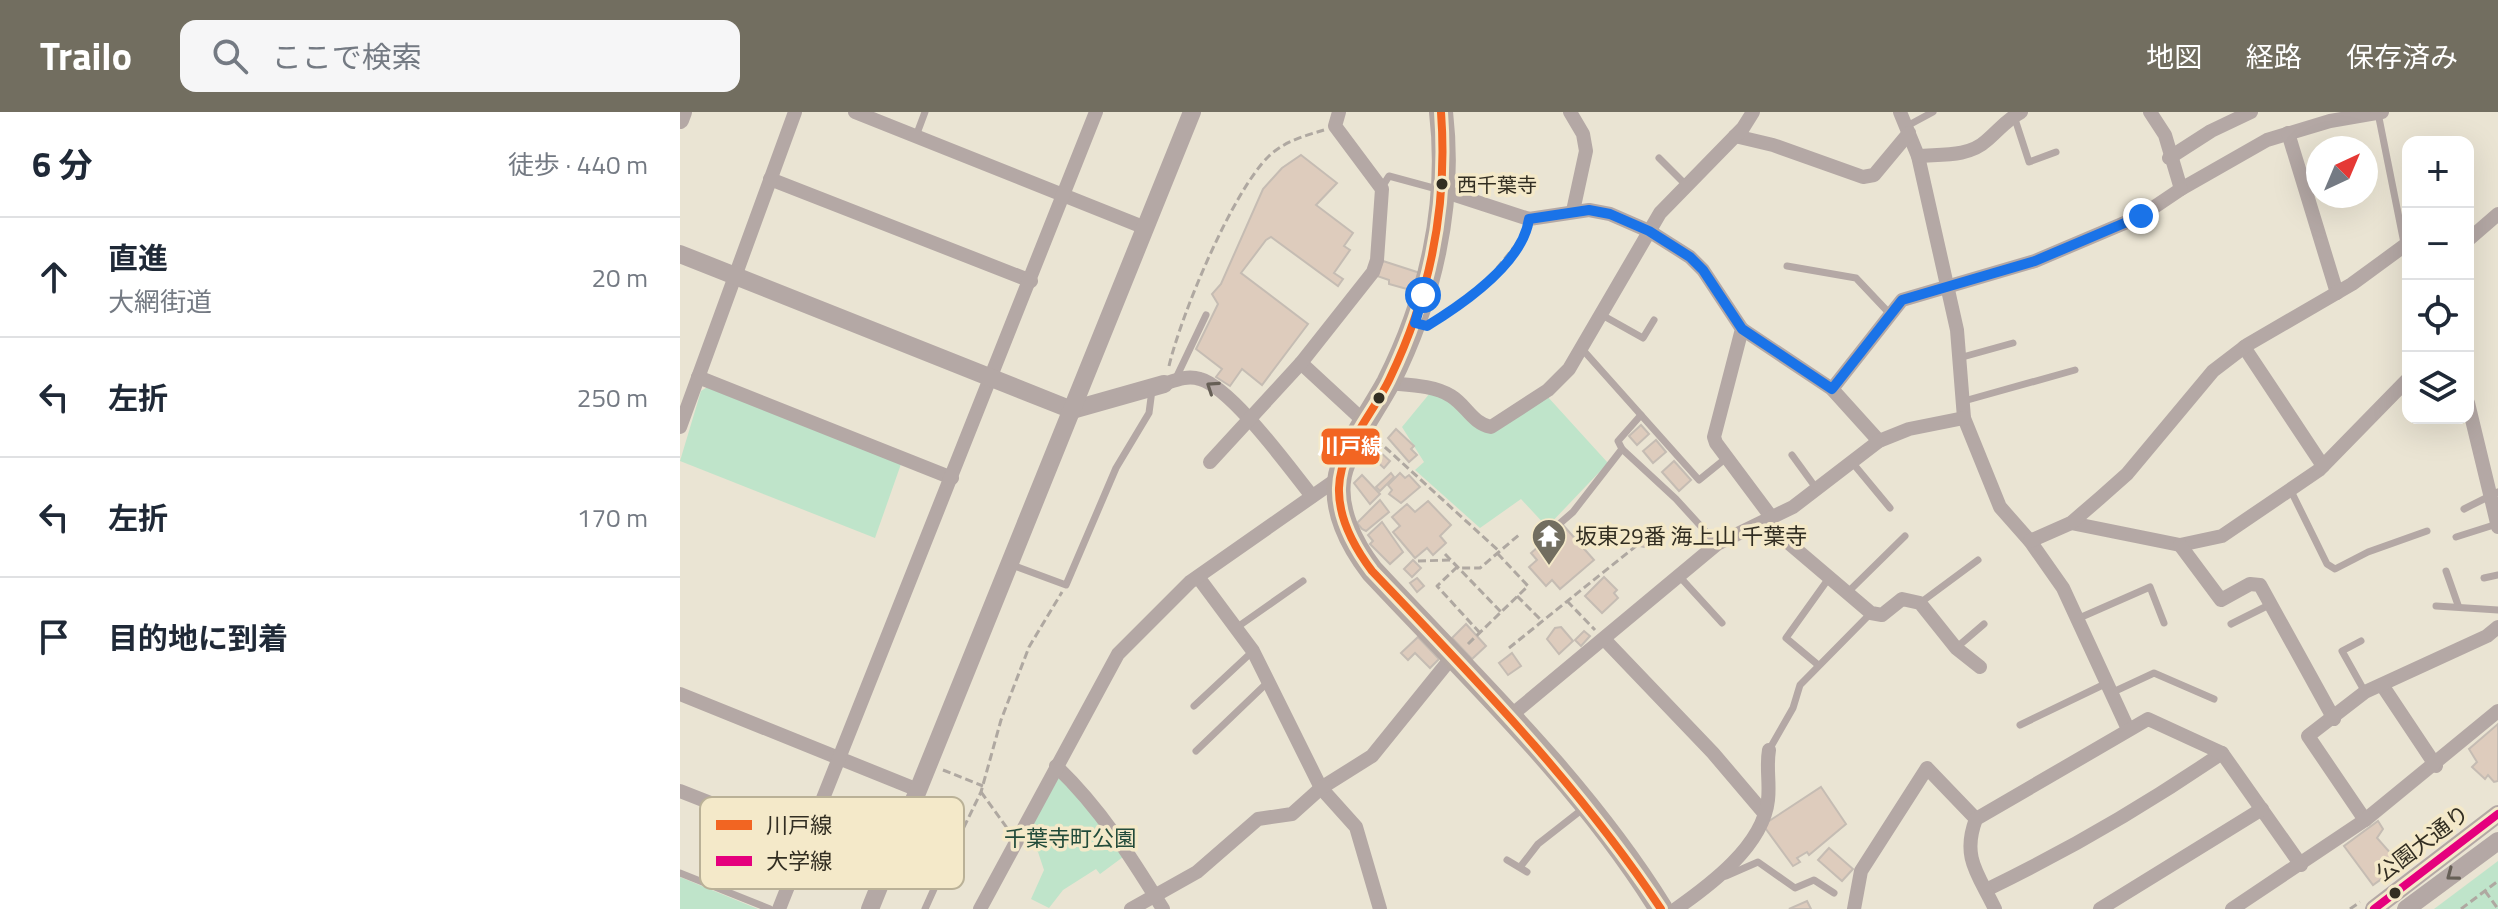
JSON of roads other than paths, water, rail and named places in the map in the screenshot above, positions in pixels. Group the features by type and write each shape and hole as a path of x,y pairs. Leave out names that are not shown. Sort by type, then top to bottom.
{"main road":[{"path":"1441,112 1443,191 1433,259 1415,323 1340,477 1341,507 1354,546 1372,571 1457,653 1585,807 1661,909"}],"street":[{"path":"680,120 683,112"},
{"path":"680,427 795,112"},
{"path":"855,112 1143,227"},
{"path":"824,797 1096,112"},
{"path":"915,797 1192,112"},
{"path":"1570,112 1583,134 1586,151 1573,211"},
{"path":"1388,383 1432,389 1451,396 1481,425 1491,427 1548,390 1583,350 1649,231 1685,184 1735,136 1753,112"},
{"path":"2150,112 2165,135 2169,158 2181,189"},
{"path":"2169,158 2211,131 2251,112"},
{"path":"1832,389 1902,300 2035,261 2141,216 2181,189 2267,140 2330,121 2380,113"},
{"path":"1918,156 1960,153 1984,143 2017,114"},
{"path":"1210,462 1251,421 1301,363 1373,272 1377,260 1382,189 1337,119"},
{"path":"1735,136 1773,145 1863,177 1874,175 1905,124"},
{"path":"1905,124 1918,156 1957,330 1964,418 2000,507 2030,541 2063,588 2128,729"},
{"path":"2288,133 2337,293"},
{"path":"770,179 1031,281"},
{"path":"1443,191 1529,219 1554,218 1573,211 1589,210 1610,214 1649,231 1690,257 1703,270 1742,329 1832,389 1879,441"},
{"path":"2474,235 2498,214"},
{"path":"2030,541 2071,523 2127,474 2213,371 2244,347 2337,293 2402,246"},
{"path":"680,254 1072,410 1192,378 1207,382 1251,421 1312,496"},
{"path":"1742,329 1714,437 1725,459 1768,520 1871,613 1882,615 1902,599 1920,603 1956,648 1980,667"},
{"path":"2244,347 2323,466"},
{"path":"1301,363 1365,426"},
{"path":"698,377 952,478"},
{"path":"2071,523 2180,545 2222,536 2323,466 2402,385"},
{"path":"1508,718 1717,544 1768,520 1879,441 1909,429 1964,418"},
{"path":"2474,424 2494,494 2498,526"},
{"path":"980,909 1118,654 1198,577 1340,477"},
{"path":"2180,545 2221,600 2250,584 2260,585 2334,719"},
{"path":"1198,577 1253,651 1321,788 1356,827 1380,909"},
{"path":"2365,820 2308,736 2334,719 2348,702 2365,692 2487,636 2498,627"},
{"path":"1604,639 1684,722 1764,813"},
{"path":"1131,909 1159,903 1258,819 1292,814 1321,788 1372,756 1457,653"},
{"path":"2382,685 2436,766"},
{"path":"680,694 918,790"},
{"path":"2232,909 2365,820 2436,766 2498,711"},
{"path":"1995,909 1969,857 1969,843 1976,819 2148,719 2222,753 2301,865"},
{"path":"1676,909 1720,878 1751,841 1768,803 1769,750"},
{"path":"1986,890 2058,855 2146,805 2222,753"},
{"path":"1056,766 1086,794 1115,832 1159,903"},
{"path":"1854,909 1861,871 1927,768 1976,819"},
{"path":"680,791 700,799"},
{"path":"2100,909 2262,809"},
{"name":"公園大通り","path":"2374,909 2498,814"},
{"name":"公園大通り","path":"2406,909 2498,841"},
{"path":"779,909 787,889"},
{"path":"870,909 878,889"}],"lane":[{"path":"916,136 925,112"},
{"path":"1905,124 1933,112"},
{"path":"2380,113 2402,223"},
{"path":"2017,114 2029,162 2056,152"},
{"path":"1659,158 1685,184"},
{"path":"1382,189 1389,176 1443,191"},
{"path":"1787,266 1856,278 1890,314"},
{"path":"1011,564 1066,585 1116,468 1206,315"},
{"path":"1602,315 1643,338 1654,320"},
{"path":"1959,358 2013,343"},
{"path":"1583,350 1699,480 1725,459"},
{"path":"1964,401 2075,370"},
{"path":"1641,415 1618,441 1622,449 1676,499 1717,544"},
{"path":"1550,532 1573,512 1622,449"},
{"path":"1792,455 1816,488"},
{"path":"1851,461 1890,508"},
{"path":"2291,491 2327,564 2335,569 2368,552 2427,531"},
{"path":"2464,509 2494,494"},
{"path":"2456,537 2498,526"},
{"path":"1848,592 1905,536"},
{"path":"1920,603 1978,560"},
{"path":"2446,571 2458,605"},
{"path":"2484,578 2498,575"},
{"path":"1679,576 1722,623"},
{"path":"1817,664 1786,638 1830,577"},
{"path":"1236,628 1303,581"},
{"path":"2077,619 2150,587 2164,623"},
{"path":"2231,624 2271,604"},
{"path":"2436,606 2458,605 2498,610"},
{"path":"1769,750 1793,708 1800,685 1817,664 1871,613"},
{"path":"1956,648 1984,624"},
{"path":"2361,641 2342,651 2365,692"},
{"path":"1194,706 1253,651"},
{"path":"2020,725 2154,673 2214,699"},
{"path":"1196,751 1269,681"},
{"path":"1507,860 1524,869 1538,844 1585,807"},
{"path":"1720,878 1758,862 1795,888 1814,880 1834,893"},
{"path":"680,873 700,881"},
{"path":"720,889 770,909"},
{"path":"925,909 934,889"}],"place":[{"name":"西千葉寺","path":"1442,184"},
{"name":"坂東29番 海上山 千葉寺","path":"1549,567"}],"park label":[{"name":"千葉寺町公園","path":"1070,838"}]}
